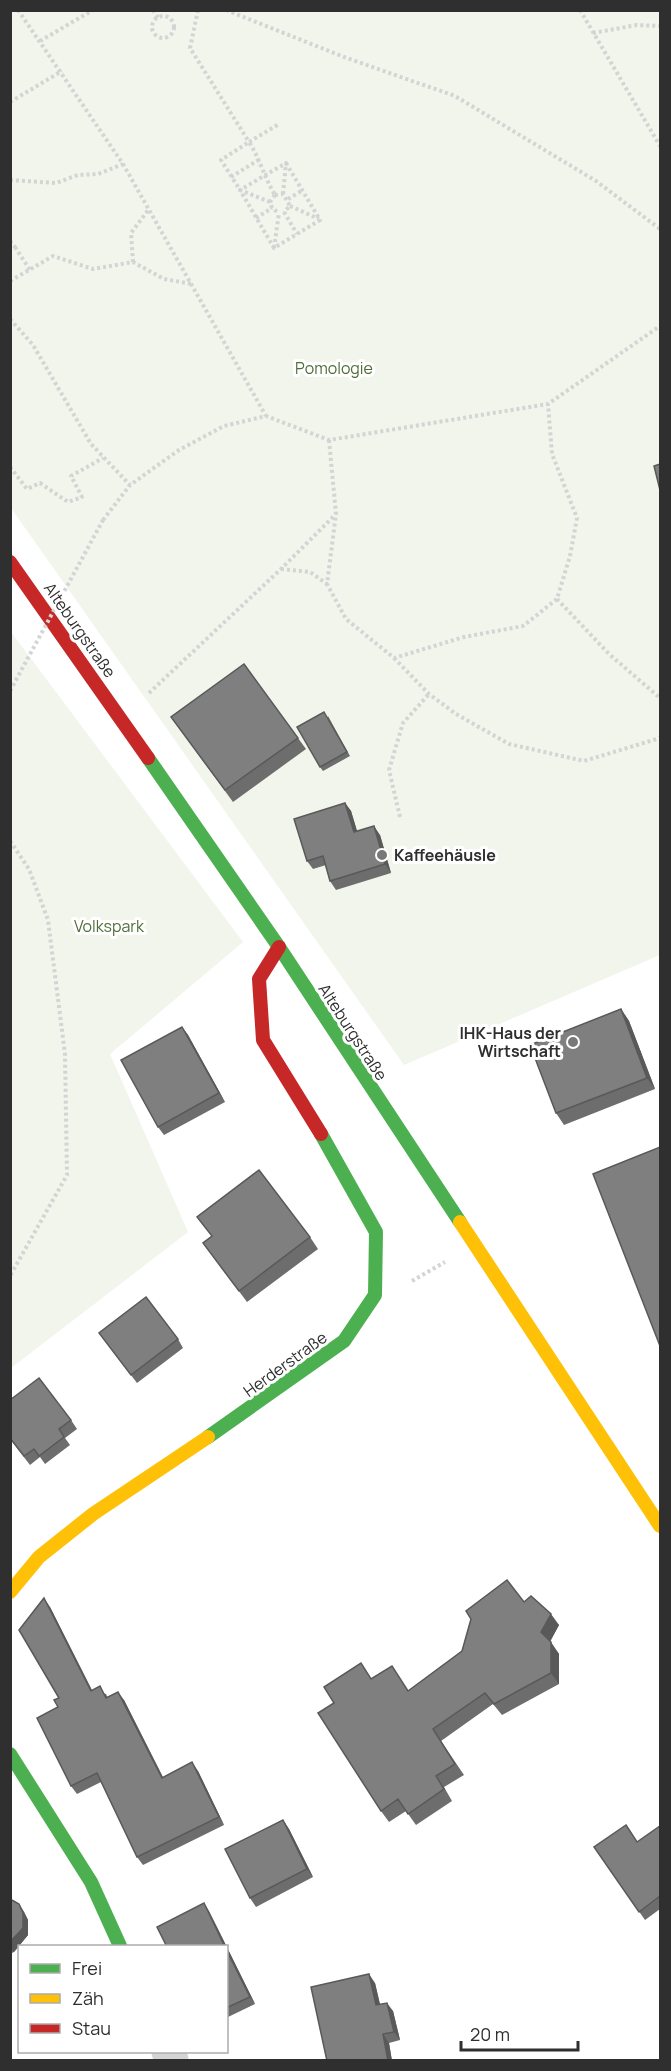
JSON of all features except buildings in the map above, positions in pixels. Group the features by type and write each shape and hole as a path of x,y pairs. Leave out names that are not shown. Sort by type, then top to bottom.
{"main road":[{"name":"Alteburgstraße","path":"10,562 122,717 196,830 279,947 660,1526"},
{"name":"Herderstraße","path":"10,1592 39,1557 93,1514 243,1414 344,1341 375,1295 376,1232 345,1173 262,1040 259,979 279,947"},
{"path":"10,1754 91,1882 119,1945"}],"path":[{"path":"18,10 62,71 123,164 266,416"},
{"path":"40,41 93,10"},
{"path":"153,10 158,18"},
{"path":"198,10 190,48 260,159 263,177 275,195"},
{"path":"226,10 344,57 455,96 596,181 660,229"},
{"path":"580,10 660,146"},
{"path":"165,17 171,20 174,27 170,36 163,38 155,33 153,27 158,18 165,17"},
{"path":"593,33 637,25 660,26"},
{"path":"10,102 62,71"},
{"path":"274,248 220,160 279,124"},
{"path":"231,177 260,159"},
{"path":"240,190 286,163"},
{"path":"286,163 320,220"},
{"path":"283,194 286,163"},
{"path":"10,180 56,183 78,175 98,174 123,164"},
{"path":"10,173 16,179"},
{"path":"240,190 270,202 272,208 282,212 297,234"},
{"path":"288,199 303,190"},
{"path":"270,202 275,195 283,194"},
{"path":"283,194 290,206 320,220"},
{"path":"274,248 282,212 290,206"},
{"path":"256,218 272,208"},
{"path":"133,262 131,233 149,209"},
{"path":"274,248 320,220"},
{"path":"10,241 30,270"},
{"path":"10,281 53,256 93,269 133,262 164,279 192,284"},
{"path":"10,320 33,345 91,444 130,485"},
{"path":"10,691 103,520 130,485 179,450 224,426 266,416 329,440 548,404 660,326"},
{"path":"394,658 464,637 523,626 557,599 570,556 577,518 552,454 548,404"},
{"path":"327,584 336,514 329,440"},
{"path":"10,467 27,489 40,483 68,502 82,497 71,476 103,458"},
{"path":"122,717 281,569 336,514"},
{"path":"281,569 310,572 327,584 346,619 394,658 429,694 456,714 509,744 584,761 660,738"},
{"path":"557,599 609,654 660,698"},
{"path":"400,817 389,770 403,723 429,694"},
{"path":"10,841 29,869 48,920 65,1054 67,1175 10,1276"},
{"path":"410,1282 445,1262"}],"green space":[{"name":"Pomologie","path":"10,11 660,11 660,955 404,1065 11,508"},
{"name":"Volkspark","path":"11,632 243,942 110,1054 188,1232 11,1368"}],"traffic: fast":[{"path":"148,758 279,947 460,1222"},
{"path":"208,1437 344,1341 375,1295 376,1232 321,1134"},
{"path":"10,1754 91,1882 120,1945"}],"traffic: slow":[{"path":"460,1222 660,1526"},
{"path":"10,1592 39,1557 93,1514 208,1437"}],"traffic: jam":[{"path":"10,562 148,758"},
{"path":"279,947 259,979 263,1040 321,1134"}],"place":[{"name":"Kaffeehäusle","path":"382,855"},
{"name":"IHK-Haus der Wirtschaft","path":"573,1042"}]}
